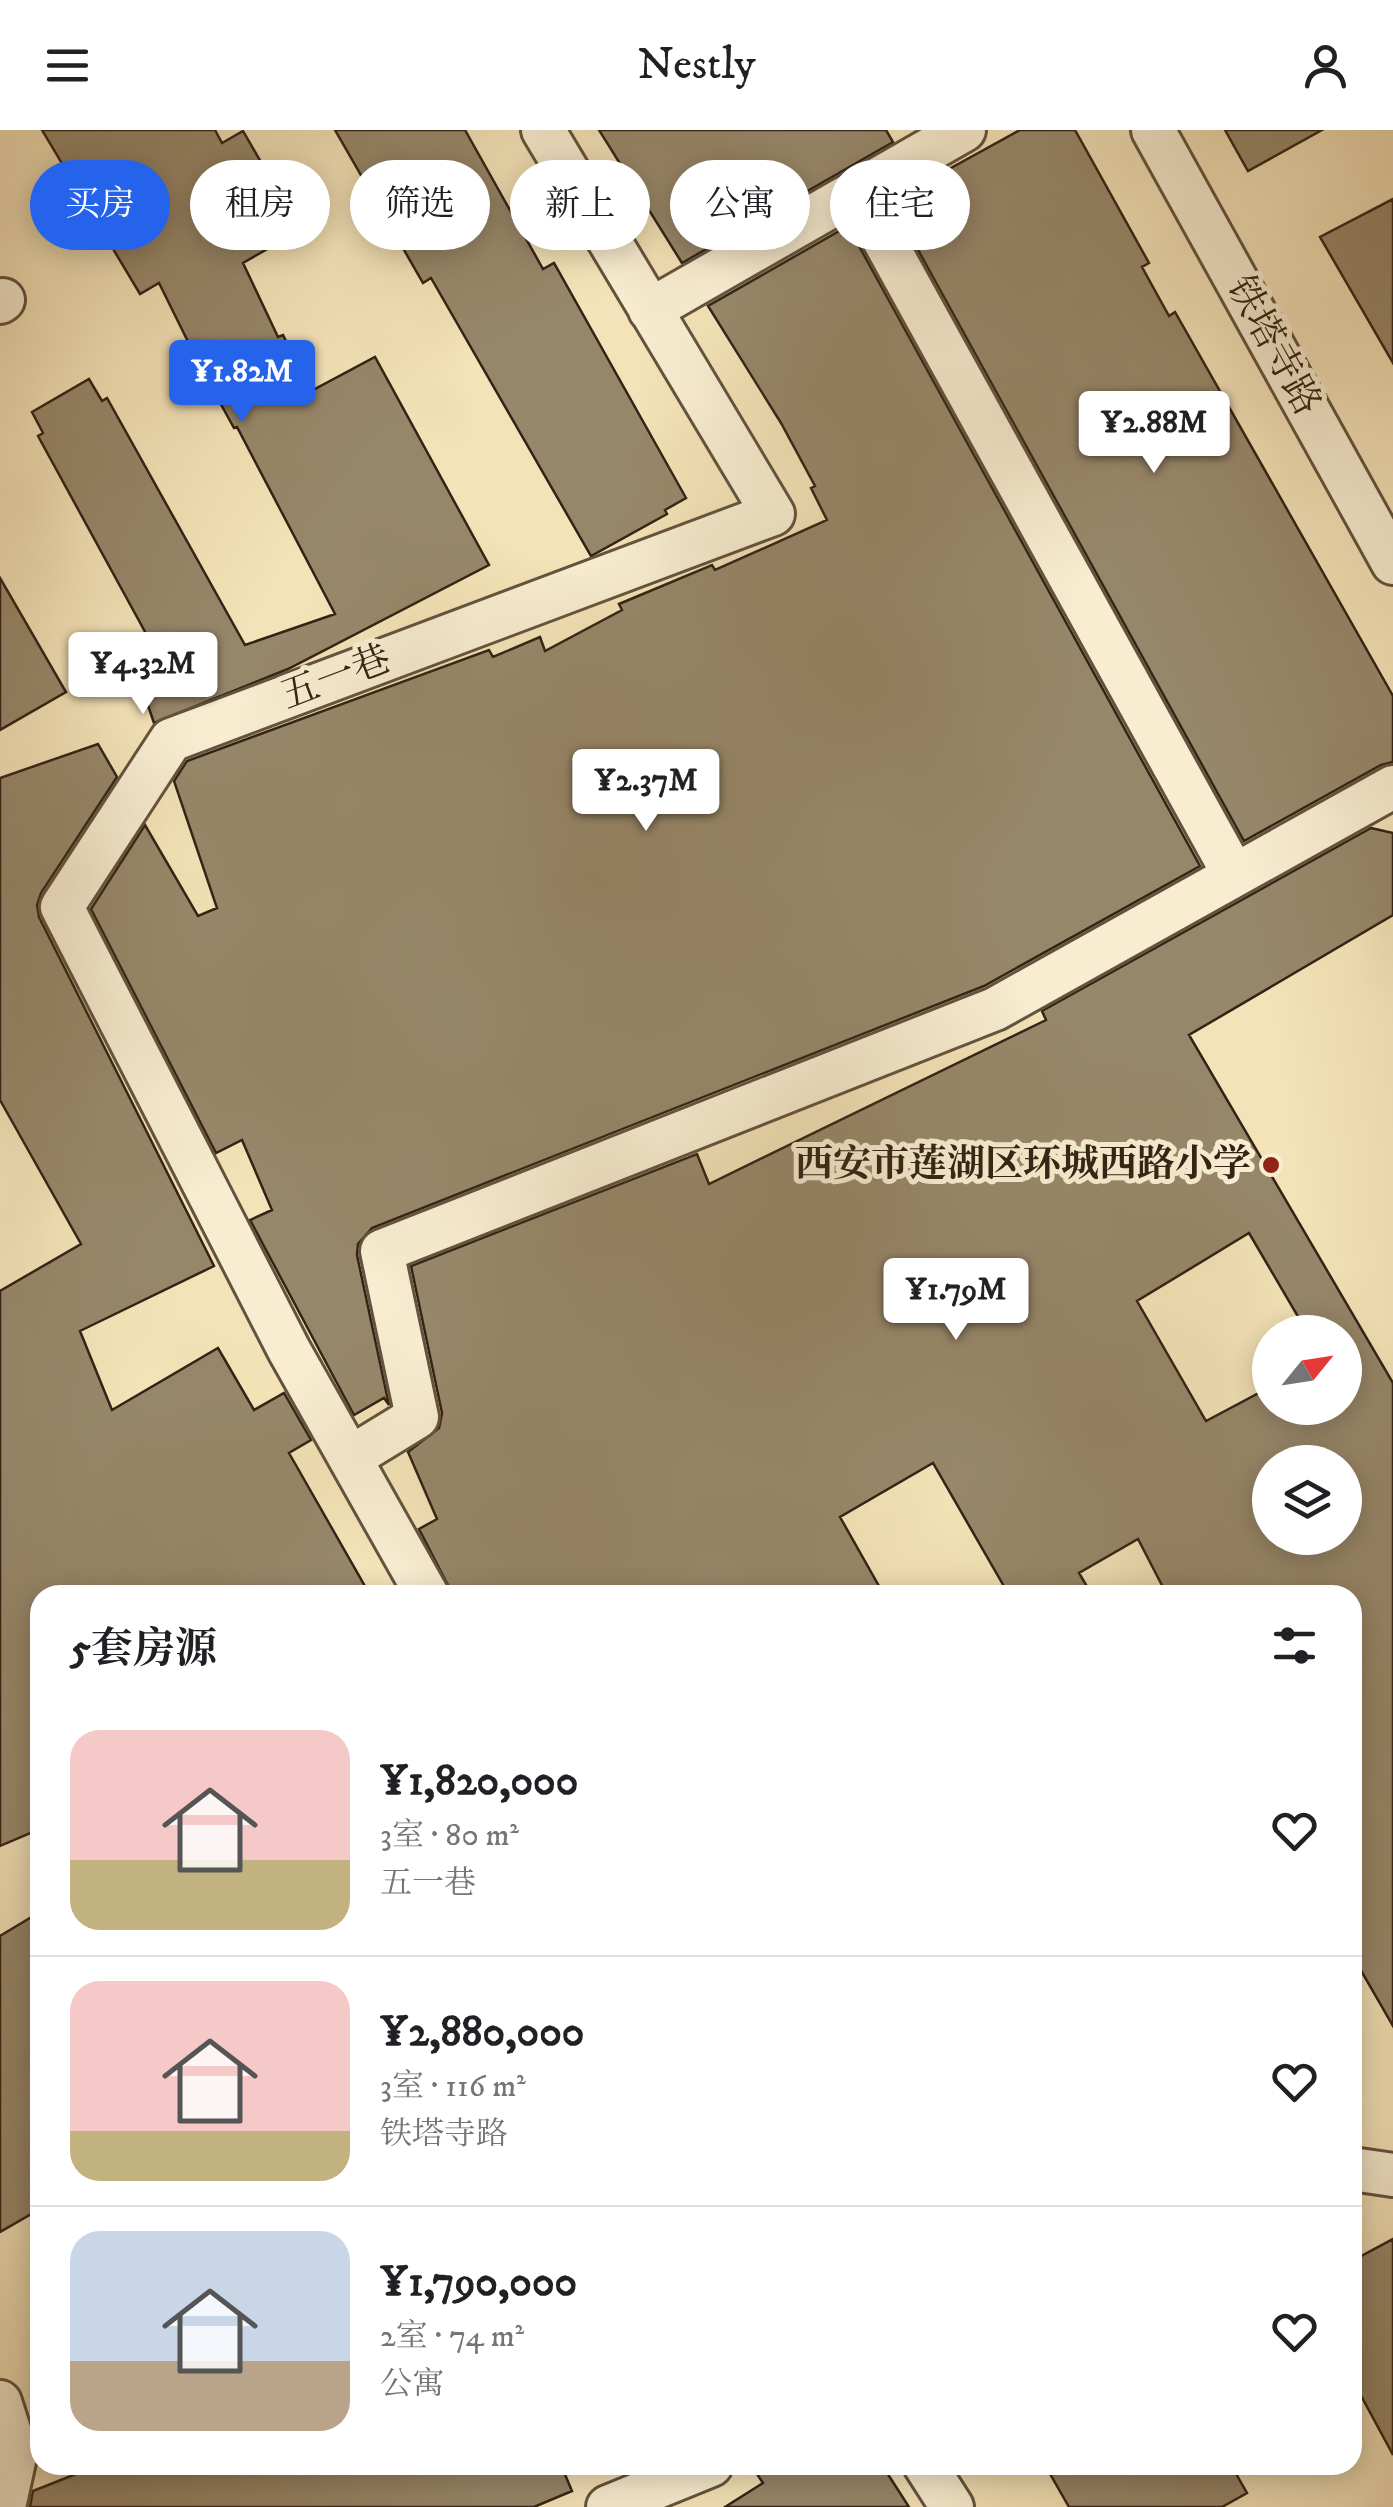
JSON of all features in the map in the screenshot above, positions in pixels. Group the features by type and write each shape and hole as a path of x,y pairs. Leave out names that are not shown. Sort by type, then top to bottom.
{"street":[{"name":"五一巷","path":"421,1585 288,1350 62,907 171,740 773,514 543,130"},
{"path":"895,160 918,141 964,130"},
{"name":"铁塔寺路","path":"1154,130 1393,563"},
{"path":"650,310 830,207"},
{"path":"888,250 1233,873"},
{"path":"350,1458 417,1417 382,1251 995,1009 1393,787"},
{"path":"1362,2170 1393,2175"},
{"path":"0,2402 16,2452 4,2507"},
{"path":"608,2507 686,2475"},
{"path":"931,2475 952,2507"}],"building":[{"path":"42,130 215,130 222,143 243,131 260,160 190,160 190,250 265,250 243,263 278,337 283,335 311,391 375,357 489,565 288,669 154,723 140,682 167,672 38,436 43,433 32,412 89,379 102,401 107,398 245,645 335,614 159,283 140,294 114,250 170,250 170,160 60,160"},
{"path":"335,130 465,130 482,160 352,160"},
{"path":"599,130 886,130 893,142 862,160 830,160 830,178 810,190 810,160 670,160 670,244 650,212 650,160 618,160"},
{"path":"1020,130 1075,130 1149,263 1142,267 1169,316 1175,312 1393,696 1393,762 1244,841 918,250 970,250 970,160 965,160"},
{"path":"1225,130 1322,130 1248,171"},
{"path":"490,175 510,210 510,250 532,250 543,269 554,263 686,498 665,510 667,514 591,556 431,278 423,283 404,250 490,250"},
{"path":"1393,199 1393,363 1320,237"},
{"path":"830,236 830,250 861,250 1200,866 984,986 372,1228 358,1244 357,1255 389,1405 384,1398 354,1415 250,1220 272,1210 242,1140 216,1153 91,909 145,825 198,916 217,908 174,781 187,761 489,650 493,657 540,637 545,651 622,610 619,604 712,565 715,570 827,520 811,488 815,486 781,423 708,306"},
{"path":"674,250 705,250 682,263"},
{"path":"0,578 66,692 0,730"},
{"path":"98,744 117,777 41,893 39,917 214,1266 80,1331 112,1410 218,1348 254,1410 284,1393 311,1440 289,1453 364,1585 30,1585 30,1833 0,1846 0,1291 81,1244 0,1100 0,778"},
{"path":"1371,828 1393,833 1393,915 1189,1035 1353,1315 1297,1315 1249,1233 1137,1301 1206,1421 1252,1397 1252,1425 1362,1425 1362,1330 1393,1383 1393,2026 1362,1972 1362,1585 1162,1585 1138,1539 1079,1573 1086,1585 1003,1585 933,1463 840,1517 878,1585 448,1585 419,1529 437,1519 408,1452 439,1428 442,1413 411,1266 697,1154 709,1184 1046,1020 1042,1011"},
{"path":"30,1918 30,2215 0,2232 0,1936"},
{"path":"1393,2239 1393,2455 1362,2398 1362,2256"},
{"path":"73,2475 565,2475 572,2491 534,2507 30,2507 33,2491"},
{"path":"758,2475 888,2475 909,2507 725,2507 763,2483"},
{"path":"1051,2475 1237,2475 1247,2493 1222,2507 1069,2507"}],"place":[{"name":"西安市莲湖区环城西路小学","path":"1271,1165"}]}
